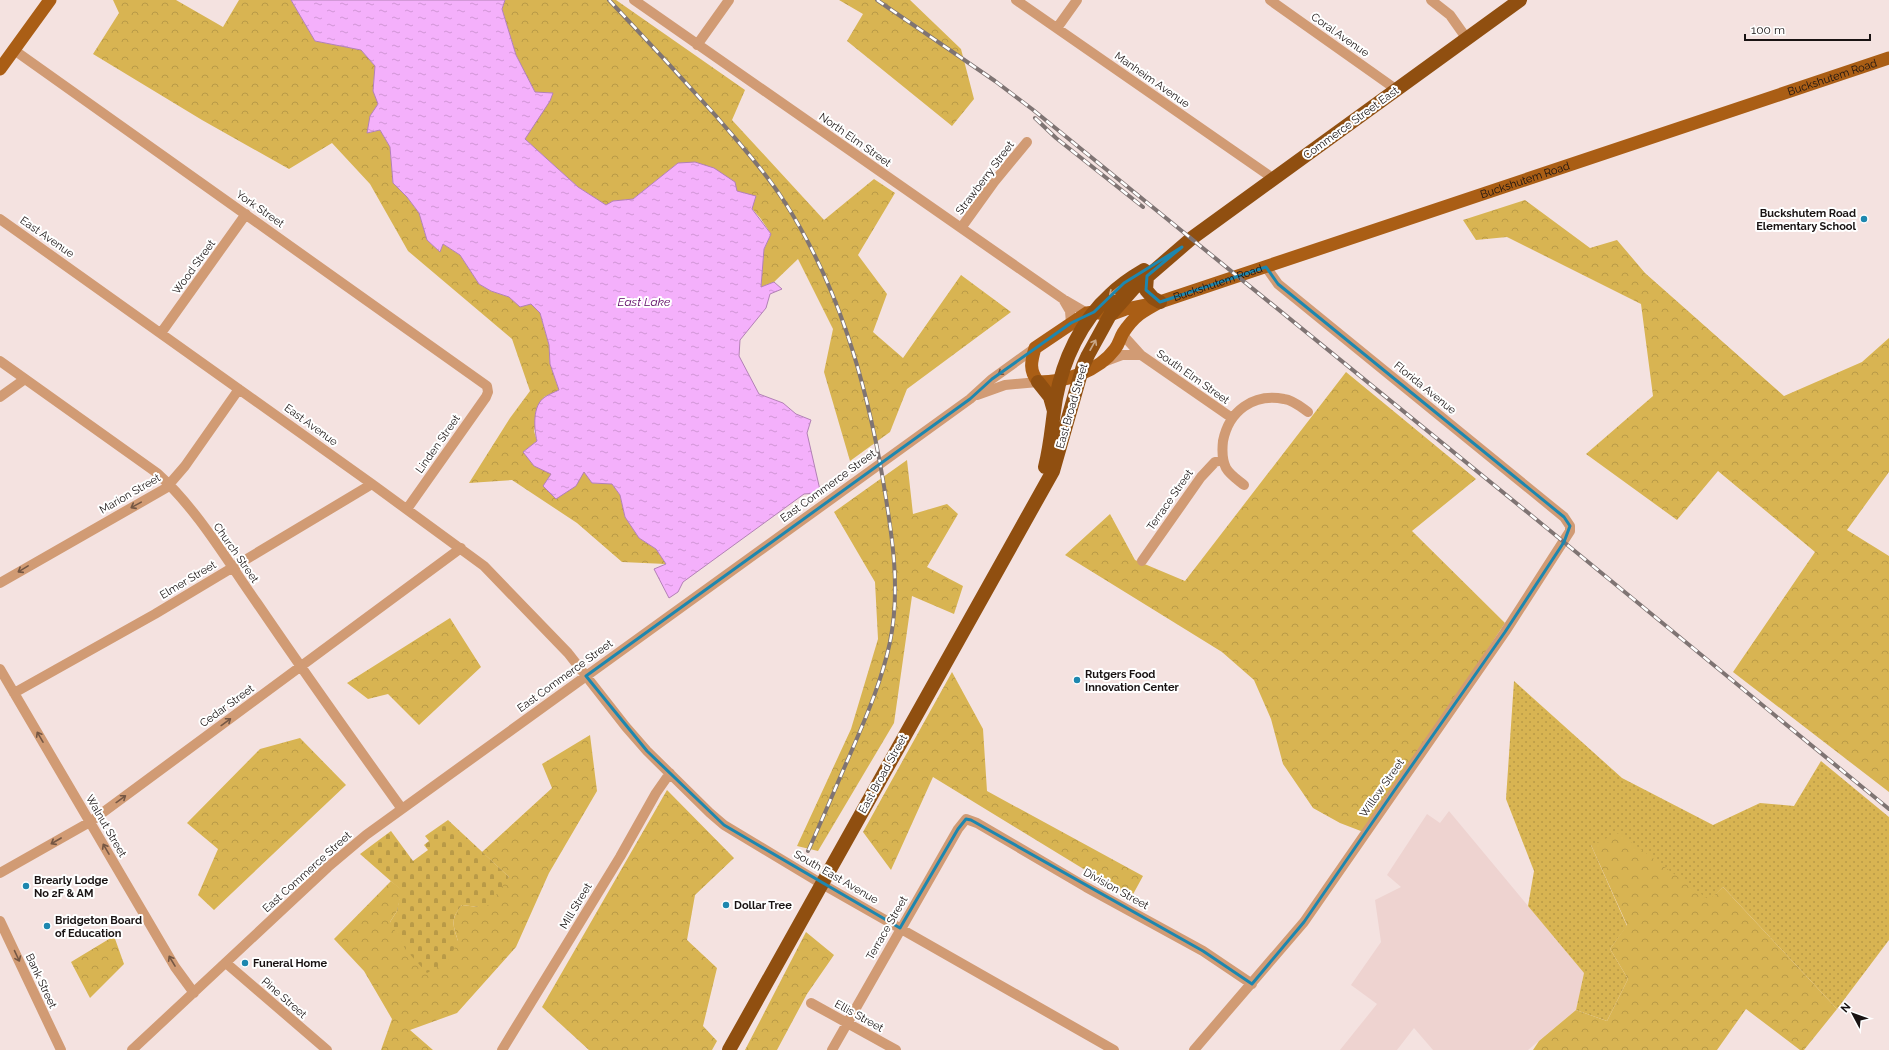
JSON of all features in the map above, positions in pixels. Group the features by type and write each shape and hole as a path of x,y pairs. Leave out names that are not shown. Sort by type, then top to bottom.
{"highway":[{"name":"Commerce Street East","path":"1110,315 1148,276 1182,247 1274,178 1520,0"},
{"name":"Commerce Street East","path":"1091,312 1124,283 1182,247"},
{"path":"1148,276 1146,290 1153,298 1160,302"},
{"name":"East Broad Street","path":"729,1050 1053,471 1060,381 1079,333 1091,312"},
{"name":"East Broad Street","path":"1058,421 1081,374 1088,355 1110,315"},
{"path":"1038,382 1050,397 1058,421"}],"main road":[{"path":"0,69 48,1"},
{"name":"Buckshutem Road","path":"1160,302 1889,58"},
{"path":"1091,312 1110,315 1126,309 1160,302"},
{"path":"1035,348 1031,367 1032,373 1038,382 1060,381 1081,374 1095,366 1112,352 1122,334 1136,316 1160,302"},
{"name":"Commerce Street East","path":"1035,348 1070,323 1091,312"},
{"path":"1110,315 1122,334"}],"street":[{"name":"North Elm Street","path":"634,0 1063,299 1091,312"},
{"path":"697,45 729,0"},
{"name":"Manheim Avenue","path":"1016,0 1274,178"},
{"path":"1057,28 1077,0"},
{"name":"Coral Avenue","path":"1270,0 1397,90"},
{"path":"1432,0 1450,15 1467,39"},
{"name":"York Street","path":"14,50 487,386 488,392"},
{"name":"Strawberry Street","path":"961,228 994,182 1027,142"},
{"name":"Wood Street","path":"161,333 246,214"},
{"name":"East Avenue","path":"0,219 461,548 484,566 548,630 586,676"},
{"name":"Florida Avenue","path":"1266,267 1278,284 1564,517 1570,526"},
{"path":"1063,299 1070,311 1070,323"},
{"name":"South Elm Street","path":"1122,334 1141,355 1232,418"},
{"name":"East Commerce Street","path":"132,1050 328,867 366,835 970,399 992,379 1035,348"},
{"path":"1095,366 1117,356 1141,355"},
{"name":"Church Street","path":"0,361 157,473 170,484 189,507 402,809"},
{"path":"0,397 25,379"},
{"path":"970,399 1005,385 1038,382"},
{"name":"Marion Street","path":"0,583 166,488 185,466 239,389"},
{"name":"Linden Street","path":"407,509 486,397 488,392"},
{"name":"South Elm Street","path":"1223,460 1223,441 1232,418 1239,410 1248,404 1264,399 1284,399 1308,412"},
{"path":"1223,460 1231,474 1244,485"},
{"name":"Terrace Street","path":"1142,561 1200,477 1215,462 1223,460"},
{"name":"Elmer Street","path":"14,693 155,614 372,484"},
{"name":"Willow Street","path":"1194,1050 1304,922 1513,620 1564,542 1570,531 1570,526"},
{"name":"Cedar Street","path":"0,873 90,822 461,548"},
{"name":"Walnut Street","path":"0,669 176,967 194,993"},
{"name":"South East Avenue","path":"586,676 626,727 670,773 724,825 822,884 1114,1050"},
{"name":"Mill Street","path":"502,1050 620,857 656,793 670,773"},
{"name":"Terrace Street","path":"832,1050 900,928 958,829 966,819"},
{"name":"Division Street","path":"966,819 978,823 1086,887 1203,951 1252,984"},
{"name":"Bank Street","path":"2,928 60,1050"},
{"name":"Pine Street","path":"226,963 327,1050"},
{"name":"Ellis Street","path":"811,1003 896,1050"}],"highlighted area":[{"path":"1182,247 1147,276 1146,290 1160,302 1266,267 1278,284 1564,517 1570,526 1564,542 1505,632 1304,922 1252,984 1203,951 971,820 966,819 958,829 900,928 724,825 647,751 586,676 970,399 992,379 1071,323 1094,312 1124,283"}],"shaded area":[{"path":"1449,811 1584,973 1576,1010 1528,1050 1433,1050 1414,1028 1397,1050 1340,1050 1377,1004 1351,985 1381,942 1375,900 1401,887 1387,875 1427,814 1440,823"}],"green space":[{"path":"113,0 176,0 223,27 239,0 291,0 315,41 361,50 375,66 373,90 378,104 370,116 368,133 380,130 390,147 393,183 407,197 419,213 427,240 440,252 443,244 460,255 479,284 491,291 509,297 520,306 531,304 540,313 549,345 550,364 559,390 544,397 534,431 537,441 523,452 530,460 543,470 557,473 584,471 592,483 612,484 620,495 625,517 639,538 656,549 666,564 622,562 577,523 512,480 469,483 510,418 530,391 512,339 408,251 370,184 332,143 289,169 202,120 93,54 119,13"},
{"path":"505,0 616,0 745,90 732,120 824,220 874,179 895,193 858,255 887,294 873,332 903,358 961,275 1011,312 907,389 890,432 850,461 824,372 833,329 798,259 774,282 761,287 764,249 771,234 761,219 737,191 678,163 633,199 613,201 606,205 578,187 525,139 553,93 535,92 516,55 502,9"},
{"path":"839,0 910,0 961,49 974,99 952,126 847,41 863,14"},
{"path":"1525,200 1590,248 1617,240 1645,273 1784,396 1862,362 1889,338 1889,472 1847,530 1889,556 1889,792 1733,672 1815,552 1718,471 1677,520 1586,454 1653,396 1641,304 1507,237 1476,240 1463,220"},
{"path":"1346,372 1476,479 1412,531 1505,623 1366,833 1340,823 1313,808 1283,764 1271,719 1254,680 1222,652 1065,555 1110,514 1135,560 1185,581"},
{"path":"907,460 913,514 947,504 958,514 927,567 963,586 954,614 912,596 894,723 818,851 797,846 851,729 878,639 875,582 834,512"},
{"path":"450,618 481,667 419,725 388,694 368,699 347,683"},
{"path":"952,672 983,729 987,791 1143,876 1131,898 933,777 891,870 863,832"},
{"path":"1514,681 1622,778 1713,825 1760,803 1794,806 1821,761 1889,817 1889,940 1837,1009 1723,887 1709,901 1671,874 1591,845 1627,926 1610,949 1628,979 1607,1021 1576,1010 1584,973 1528,906 1534,871 1506,799"},
{"path":"590,735 597,791 549,873 516,947 457,1013 410,1030 433,1050 381,1050 392,1019 364,971 334,939 391,881 402,890 397,911 390,922 458,941 455,931 454,918 458,910 462,905 478,907 509,877 482,852 552,788 542,764"},
{"path":"300,738 346,785 214,910 198,895 218,849 187,823 260,749"},
{"path":"667,790 734,858 695,895 687,940 717,968 703,1026 717,1041 712,1050 589,1050 542,1007"},
{"path":"448,820 509,877 489,905 478,907 462,905 454,918 455,931 458,941 448,961 427,973 406,950 390,922 397,911 401,890 360,854 391,831 413,861 428,850 424,845 429,841 425,836"},
{"path":"1619,833 1709,900 1723,887 1837,1009 1804,1050 1800,1050 1746,1009 1717,1050 1533,1050 1539,1041 1576,1010 1607,1021 1628,979 1610,949 1627,925 1591,845"},
{"path":"806,932 834,955 807,994 777,1050 745,1050"},
{"path":"114,936 124,964 90,998 71,962"}],"water":[{"name":"East Lake","path":"291,0 505,0 502,9 516,55 535,92 553,93 550,101 525,139 578,187 606,205 613,201 633,199 678,163 695,162 714,168 735,182 737,191 756,196 752,209 771,234 764,249 761,287 774,282 782,289 770,294 766,308 740,340 739,356 759,394 783,403 796,414 811,420 807,433 820,490 818,493 804,494 683,582 678,592 669,598 654,569 666,564 656,549 639,538 625,517 620,495 612,484 592,483 584,472 576,486 556,499 543,486 551,474 534,466 523,452 537,441 535,418 538,406 545,397 559,390 550,364 549,345 540,313 531,304 520,307 509,297 491,291 479,284 460,255 443,244 440,252 427,240 419,213 407,197 393,183 390,147 380,130 367,133 370,116 378,104 373,91 375,66 361,50 315,41"}],"railway":[{"path":"609,0 716,116 775,187 802,230 834,298 847,334 868,406 883,480 892,541 895,581 893,622 887,656 874,697 808,851"},
{"path":"877,0 995,81 1032,109 1889,809"},
{"path":"1035,118 1056,138 1143,207"}],"place":[{"name":"Buckshutem Road Elementary School","path":"1864,219"},
{"name":"Rutgers Food Innovation Center","path":"1077,680"},
{"name":"Brearly Lodge No 2F & AM","path":"26,886"},
{"name":"Dollar Tree","path":"726,905"},
{"name":"Bridgeton Board of Education","path":"47,926"},
{"name":"Funeral Home","path":"245,963"}]}
